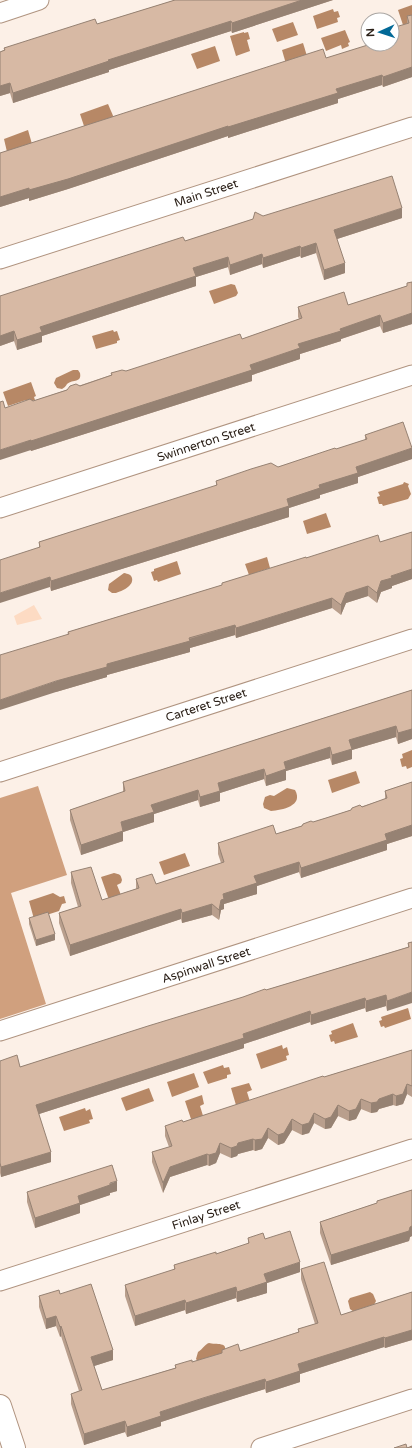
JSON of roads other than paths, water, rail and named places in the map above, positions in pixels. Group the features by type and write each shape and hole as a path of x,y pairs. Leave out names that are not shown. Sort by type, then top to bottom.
{"street":[{"path":"0,12 39,0"},
{"name":"Main Street","path":"0,259 412,127"},
{"name":"Swinnerton Street","path":"0,508 412,375"},
{"name":"Carteret Street","path":"0,772 412,638"},
{"name":"Aspinwall Street","path":"0,1031 412,898"},
{"name":"Finlay Street","path":"0,1281 412,1149"},
{"path":"261,1448 412,1400"},
{"path":"0,1406 14,1448"}]}
